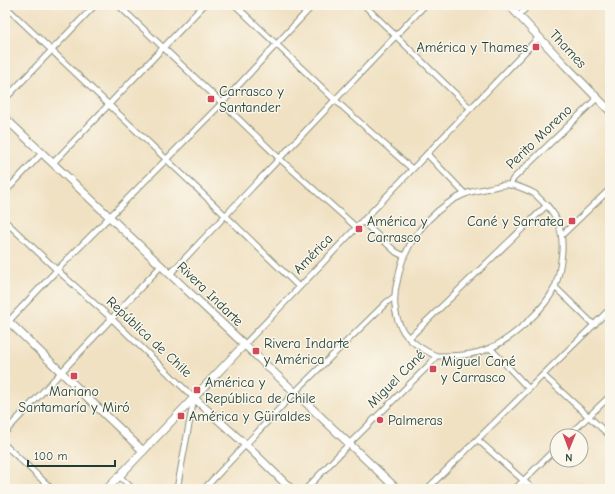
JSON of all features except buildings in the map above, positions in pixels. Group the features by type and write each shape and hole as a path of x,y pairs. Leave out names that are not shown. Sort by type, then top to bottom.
{"street":[{"path":"5,99 95,5"},
{"path":"118,5 222,102 280,159 356,227"},
{"path":"52,163 204,5"},
{"path":"235,5 335,100 412,169"},
{"path":"143,450 62,372 6,321 222,102 313,5"},
{"path":"364,5 470,108"},
{"path":"170,274 426,5"},
{"name":"Thames","path":"509,5 610,111"},
{"path":"519,16 529,5"},
{"path":"5,6 226,216 298,288"},
{"name":"América","path":"107,489 539,37"},
{"name":"Perito Moreno","path":"394,297 404,256 414,237 429,220 444,206 465,194 510,184 513,179 597,98"},
{"name":"Rivera Indarte","path":"5,118 397,489"},
{"path":"5,192 42,153"},
{"path":"427,154 465,194"},
{"path":"510,184 535,194 547,205 560,225 562,235"},
{"path":"562,235 610,189"},
{"path":"409,338 547,205"},
{"name":"República de Chile","path":"5,221 112,319 292,489"},
{"path":"362,221 396,252 404,256"},
{"name":"Miguel Cané","path":"306,489 431,363 436,356 468,355 490,348 513,334 530,320 544,304 555,287 561,265 562,235"},
{"path":"5,432 161,266"},
{"path":"555,287 594,324"},
{"path":"204,489 295,392 387,302 394,297 400,326 409,338 420,347 436,356"},
{"path":"427,489 610,309"},
{"path":"490,348 529,389"},
{"path":"543,375 610,436"},
{"path":"576,428 610,396"},
{"path":"177,489 194,398"},
{"path":"478,440 533,489"},
{"path":"5,446 52,489"},
{"path":"515,489 549,455"},
{"path":"119,476 133,489"}],"place":[{"name":"América y Thames","path":"536,47"},
{"name":"Carrasco y Santander","path":"211,99"},
{"name":"Cané y Sarratea","path":"572,221"},
{"name":"América y Carrasco","path":"359,229"},
{"name":"Rivera Indarte y América","path":"256,351"},
{"name":"Miguel Cané y Carrasco","path":"433,369"},
{"name":"Mariano Santamaría y Miró","path":"74,376"},
{"name":"América y República de Chile","path":"197,390"},
{"name":"América y Güiraldes","path":"181,416"},
{"name":"Palmeras","path":"380,420"}]}
